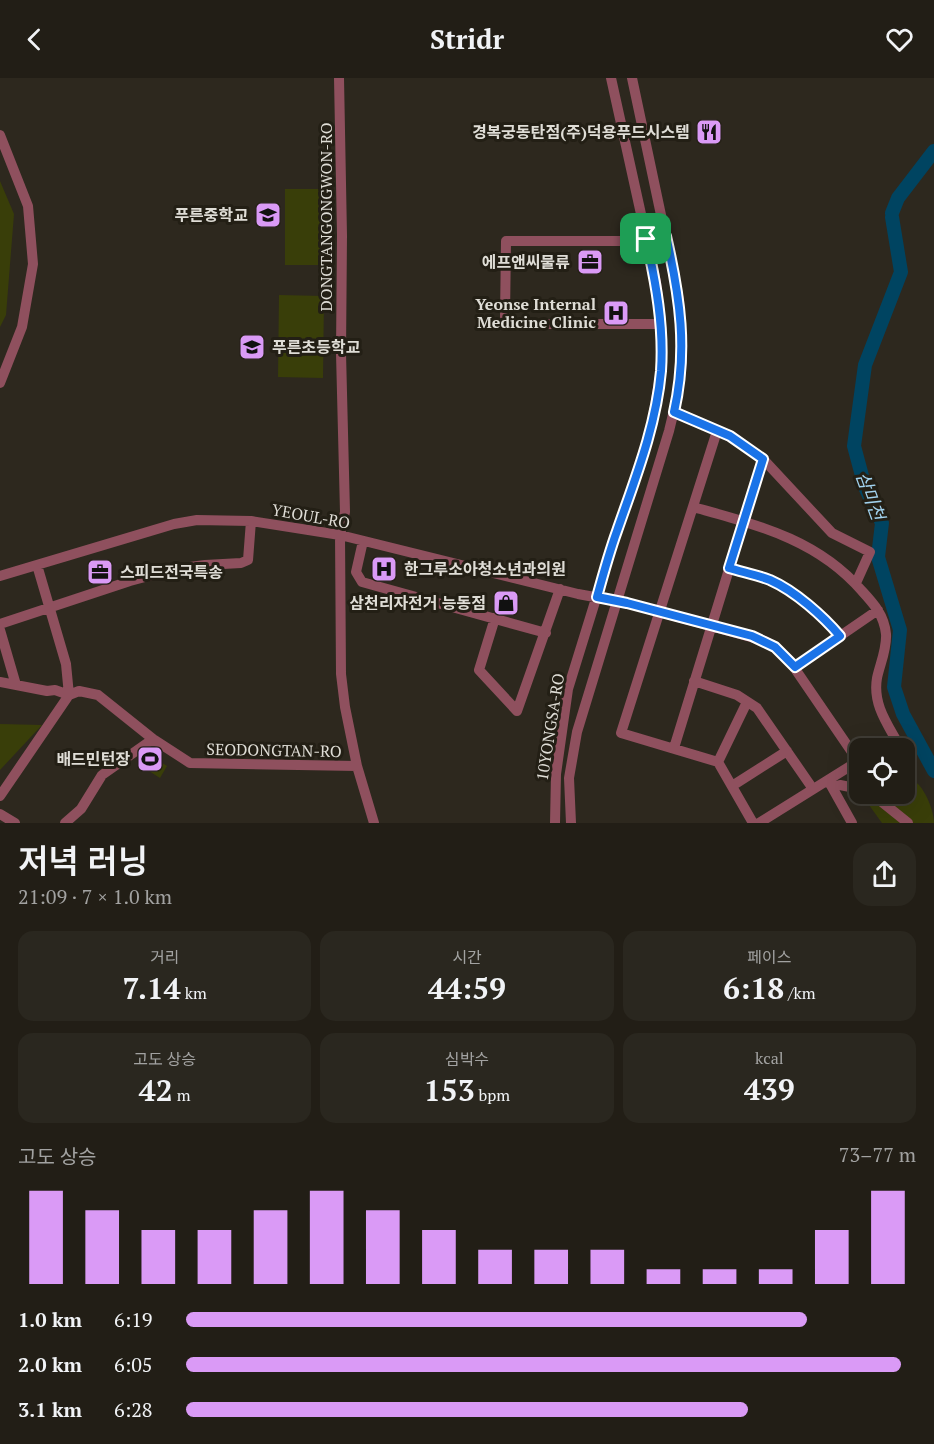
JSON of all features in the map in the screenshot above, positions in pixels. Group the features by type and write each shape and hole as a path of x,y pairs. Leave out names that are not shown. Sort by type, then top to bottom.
{"street":[{"name":"DONGTANGONGWON-RO","path":"339,78 342,235 341,353 345,512 340,535"},
{"name":"10YONGSA-RO","path":"555,823 556,774 568,689 652,425 661,370 661,324 656,282 611,78"},
{"name":"10YONGSA-RO","path":"571,823 569,778 581,716 674,412 681,371 682,321 676,279 632,78"},
{"path":"0,135 28,206 33,264 22,327 0,384"},
{"path":"661,324 514,324 505,317 506,241 633,241 666,236"},
{"path":"674,412 730,436 763,459 832,533 870,552 856,584"},
{"path":"717,431 621,733 718,762 753,823"},
{"path":"674,748 763,459"},
{"path":"693,507 743,521 792,539 826,557 856,584 878,610 884,622 886,637 877,678 878,704 896,738"},
{"name":"YEOUL-RO","path":"0,576 115,540 197,520 251,521 340,535 560,590 660,611 765,641 775,647 795,667 849,746"},
{"path":"0,624 175,569 241,563 248,560 251,521"},
{"name":"SEODONGTAN-RO","path":"340,535 340,674 357,766 374,823"},
{"path":"363,541 356,572 362,582 546,633"},
{"path":"0,796 69,695 66,664 37,565"},
{"path":"729,568 771,581 804,602 828,622 840,636"},
{"path":"495,618 479,670 517,711 560,590"},
{"path":"795,667 878,610"},
{"path":"0,630 16,685"},
{"path":"694,681 737,695 757,708 813,789"},
{"name":"SEODONGTAN-RO","path":"0,682 47,691 55,690 69,695 80,691 98,695 153,740 190,763 357,766"},
{"path":"718,762 747,702"},
{"path":"65,823 81,808 102,775 153,740"},
{"path":"732,786 787,751"},
{"path":"759,823 813,789 830,784 849,769"},
{"path":"830,784 849,787"},
{"path":"830,784 852,823"},
{"path":"884,804 908,823"},
{"path":"0,814 15,823"}],"green space":[{"path":"0,181 14,214 6,315 0,327"},
{"path":"285,189 327,189 327,265 285,265"},
{"path":"279,295 324,296 323,378 278,377"},
{"path":"0,724 42,725 0,770"},
{"name":"배드민턴장","path":"147,753 167,766 160,778 141,766"},
{"path":"915,781 925,793 934,823 882,823 868,804 915,804"}],"waterway":[{"name":"삼미천","path":"892,213 898,198 934,151"},
{"name":"삼미천","path":"892,217 901,272 865,365 854,446 865,487 882,523 878,557 900,630 894,687 903,714 934,771"}],"place":[{"name":"경복궁동탄점(주)덕용푸드시스템","path":"709,132"},
{"name":"푸른중학교","path":"268,215"},
{"name":"에프앤씨물류","path":"590,262"},
{"name":"Yeonse Internal Medicine Clinic","path":"616,313"},
{"name":"푸른초등학교","path":"252,347"},
{"name":"한그루소아청소년과의원","path":"384,569"},
{"name":"스피드전국특송","path":"100,572"},
{"name":"삼천리자전거 능동점","path":"506,603"},
{"name":"배드민턴장","path":"150,759"}],"route":[{"path":"666,236 680,300 681,371 674,412 730,436 763,459 729,568 771,581 804,602 828,622 840,636 795,667 775,647 752,636 597,597 652,425 658,392 662,348 661,324 656,282 646,239 666,236"}]}
